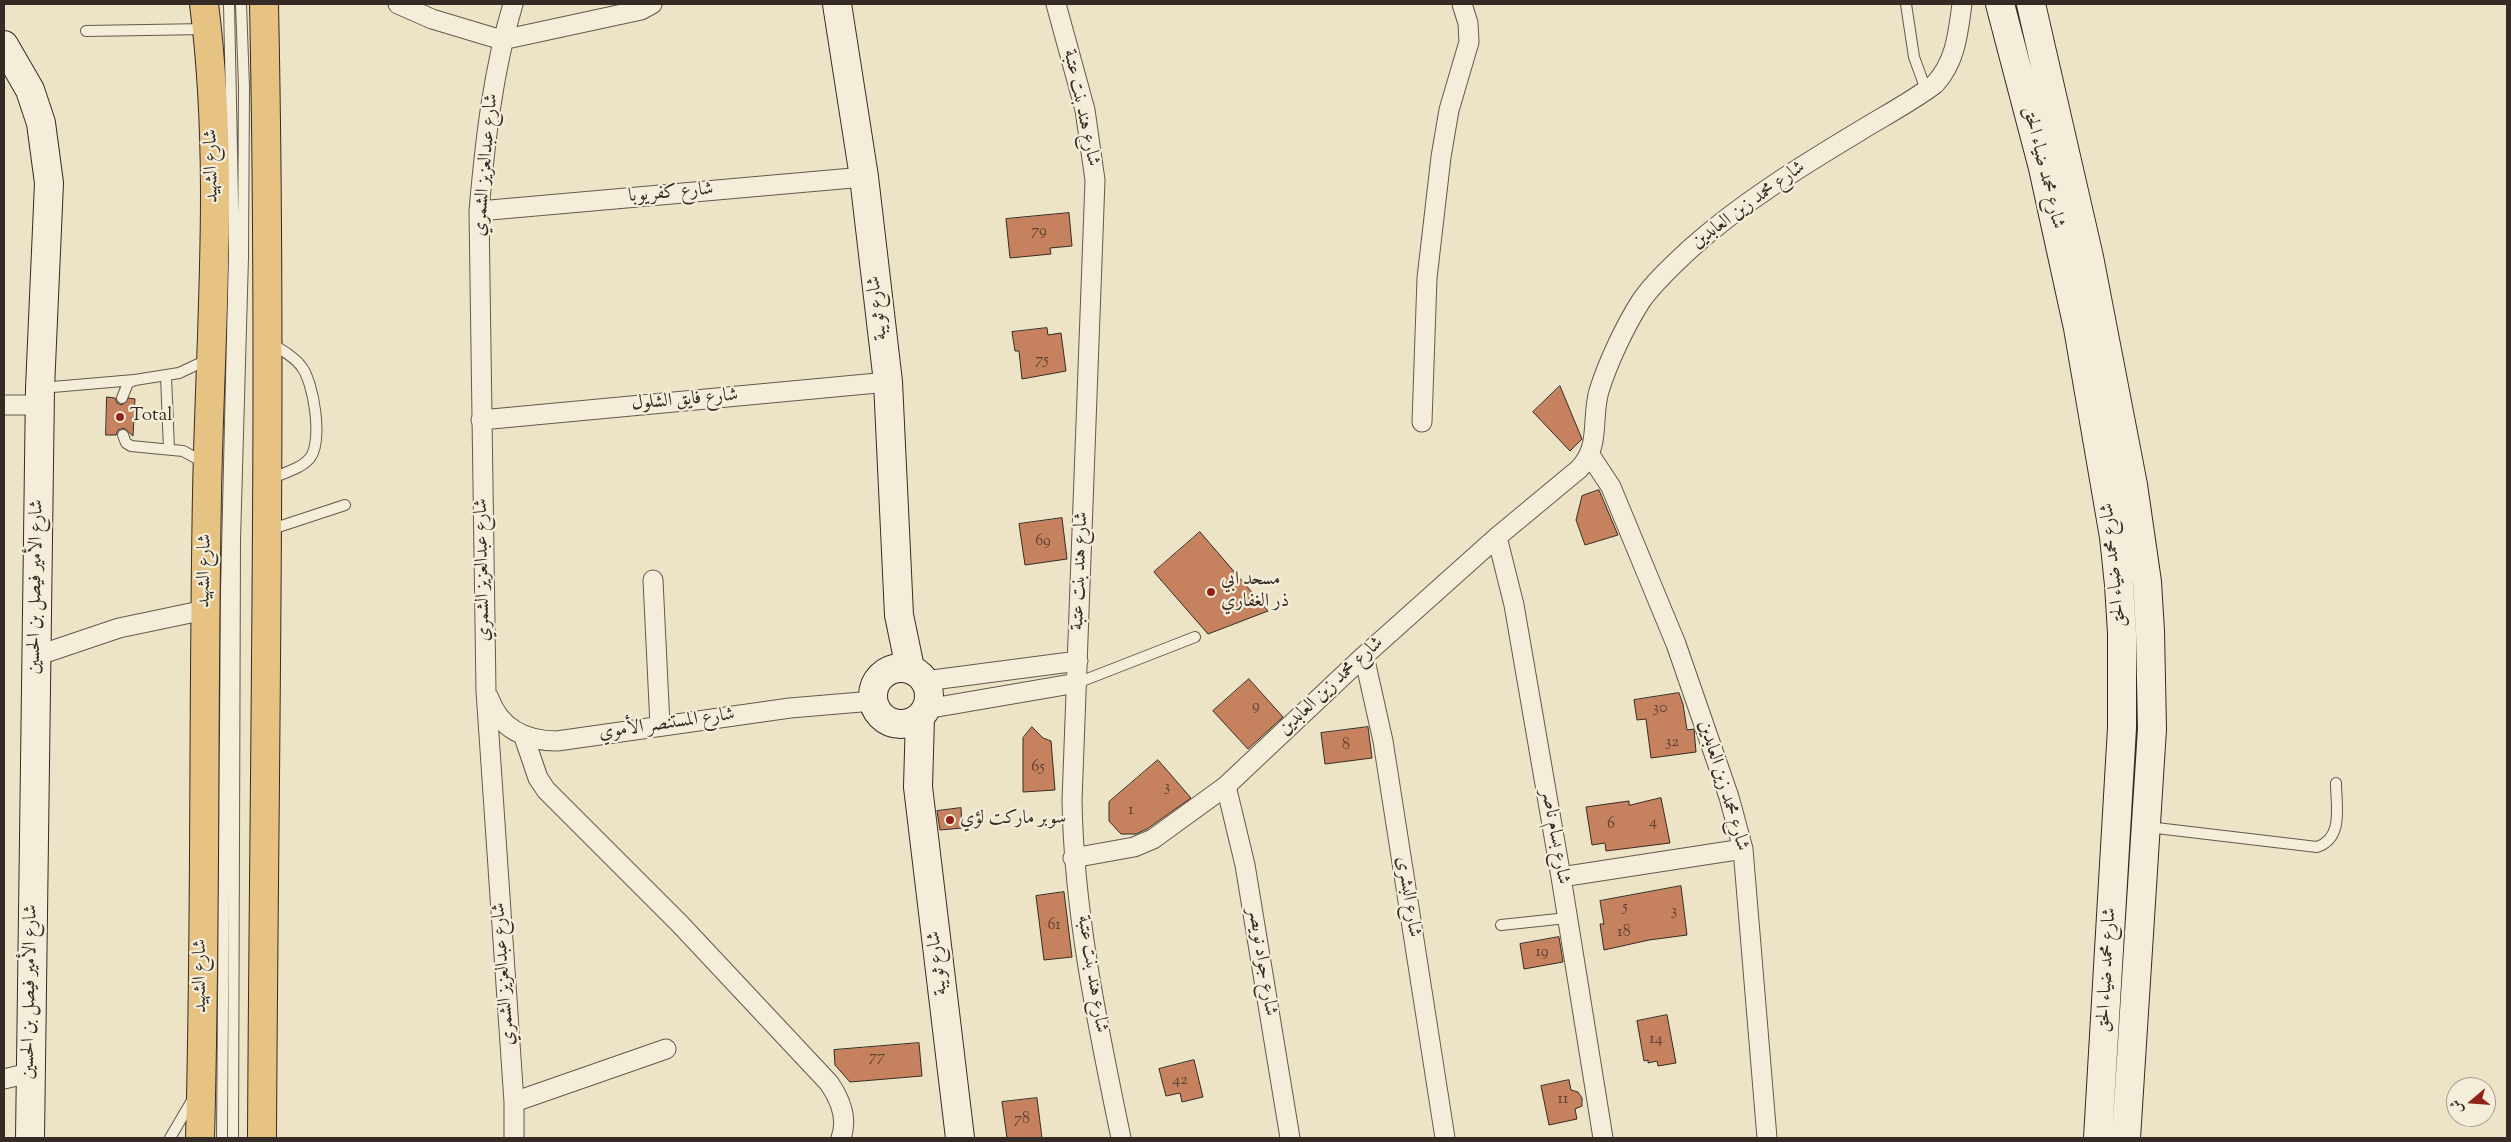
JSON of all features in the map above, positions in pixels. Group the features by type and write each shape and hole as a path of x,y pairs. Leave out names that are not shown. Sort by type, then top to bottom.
{"highway":[{"path":"262,1138 265,531 269,342 264,4"},
{"name":"شارع الشهيد","path":"200,1138 205,610 213,296 214,144 206,16"}],"street":[{"path":"398,4 432,19 502,40 641,10 652,4"},
{"name":"شارع عبدالعزيز الشمري","path":"513,4 502,40 486,139 479,211 486,691 514,1102 514,1138"},
{"name":"شارع ثويبة","path":"837,4 864,178 888,382 899,616 918,675"},
{"name":"شارع هند بنت عتبة","path":"1056,4 1085,110 1095,180 1072,801 1073,858 1092,996 1121,1138"},
{"path":"1422,422 1427,278 1441,157 1449,110 1468,42 1468,23 1462,4"},
{"name":"شارع محمد زين العابدين","path":"1073,858 1120,850 1145,843 1226,786 1364,656 1497,537 1579,469 1590,455 1594,438 1596,405 1602,382 1625,329 1641,300 1663,275 1712,229 1811,160 1926,90 1939,79 1949,66 1956,43 1962,4"},
{"name":"شارع محمد ضياء الحق","path":"2000,4 2043,168 2078,328 2114,537 2119,584 2122,633 2122,728 2098,1138"},
{"name":"شارع محمد ضياء الحق","path":"2031,4 2090,256 2141,534 2147,582 2152,680 2147,827 2126,1138"},
{"name":"شارع الأمير فيصل بن الحسين","path":"4,45 30,90 41,123 47,154 49,183 40,397 36,656 17,1076 30,1138"},
{"name":"شارع كفريوبا","path":"479,211 864,178"},
{"name":"شارع فايق الشلول","path":"482,420 888,382"},
{"path":"4,405 40,397"},
{"name":"شارع محمد زين العابدين","path":"1590,455 1611,487 1676,644 1729,797 1743,849 1767,1138"},
{"name":"شارع بسام ناصر","path":"1497,537 1514,605 1561,877 1603,1138"},
{"path":"653,580 660,726"},
{"path":"36,656 119,628 205,610"},
{"name":"شارع ثويبة","path":"882,674 899,616"},
{"name":"شارع البشرى","path":"1364,656 1383,741 1445,1138"},
{"path":"918,675 929,700 923,713 912,722 892,723 877,710 873,701 876,682 882,674 896,668 918,675 1078,661"},
{"path":"923,713 1076,683"},
{"name":"شارع المستنصر الأموي","path":"486,691 493,710 506,726 524,737 540,741 557,741 790,708 873,701"},
{"name":"شارع ثويبة","path":"923,713 918,787 960,1138"},
{"name":"شارع ثويبة","path":"892,723 918,787"},
{"path":"524,737 536,772 546,790 680,924 829,1083 837,1095 841,1106 844,1126 841,1138"},
{"name":"شارع جواد نويصر","path":"1226,786 1245,865 1290,1138"},
{"path":"1561,877 1743,849"},
{"path":"514,1102 666,1049"}],"lane":[{"path":"222,1138 226,593 234,252 229,4"},
{"path":"233,1138 235,540 244,248 244,87 241,4"},
{"path":"1906,4 1914,56 1926,90"},
{"path":"86,31 206,16"},
{"path":"266,480 304,464 315,449 316,440 313,393 307,375 296,360 269,342"},
{"path":"40,397 166,376 179,373 210,358"},
{"path":"166,376 169,449"},
{"path":"122,398 128,383 135,380"},
{"path":"123,435 131,446 183,451 208,464"},
{"path":"265,531 345,504"},
{"path":"1076,683 1195,637"},
{"path":"2147,827 2317,847 2328,841 2335,831 2336,784"},
{"path":"1501,925 1567,918"},
{"path":"170,1138 201,1086"}],"building":[{"path":"1069,213 1072,246 1050,248 1051,254 1010,258 1006,219"},
{"path":"1047,328 1048,335 1061,333 1066,371 1022,379 1019,351 1015,351 1012,332"},
{"path":"1560,386 1582,439 1570,451 1533,412"},
{"name":"Total","path":"107,397 115,398 117,403 122,405 129,398 135,399 133,436 124,428 118,430 116,435 106,435"},
{"path":"1599,490 1618,535 1585,545 1576,520 1582,496"},
{"path":"1062,518 1067,559 1025,565 1019,524"},
{"name":"مسحد ابي ذر الغفاري","path":"1200,532 1268,611 1208,634 1154,572"},
{"path":"1249,679 1283,717 1248,749 1213,711"},
{"path":"1679,693 1683,704 1687,730 1694,729 1696,752 1651,758 1646,719 1637,720 1634,700"},
{"path":"1032,727 1043,738 1051,741 1055,790 1023,792 1023,738"},
{"path":"1368,727 1372,758 1325,764 1321,733"},
{"path":"1158,760 1191,798 1147,829 1136,834 1121,834 1109,821 1109,802"},
{"path":"1661,798 1670,843 1606,851 1605,843 1592,845 1586,807 1629,801 1629,805"},
{"name":"سوبر ماركت لؤي","path":"961,808 962,828 940,830 937,811"},
{"path":"1681,886 1687,935 1649,940 1604,950 1600,924 1604,924 1600,901"},
{"path":"1064,892 1072,957 1044,960 1036,896"},
{"path":"1559,937 1563,962 1524,969 1520,944"},
{"path":"1667,1015 1676,1063 1658,1066 1657,1061 1648,1063 1648,1060 1644,1061 1637,1021"},
{"path":"919,1043 922,1076 850,1082 835,1065 834,1050"},
{"path":"1194,1060 1203,1097 1182,1102 1180,1093 1166,1096 1159,1069"},
{"path":"1569,1080 1571,1090 1578,1092 1582,1098 1582,1106 1575,1109 1577,1119 1549,1125 1541,1086"},
{"path":"1037,1098 1042,1138 1007,1138 1002,1102"}],"place":[{"name":"Total","path":"120,417"},
{"name":"مسحد ابي ذر الغفاري","path":"1211,592"},
{"name":"سوبر ماركت لؤي","path":"950,820"}]}
